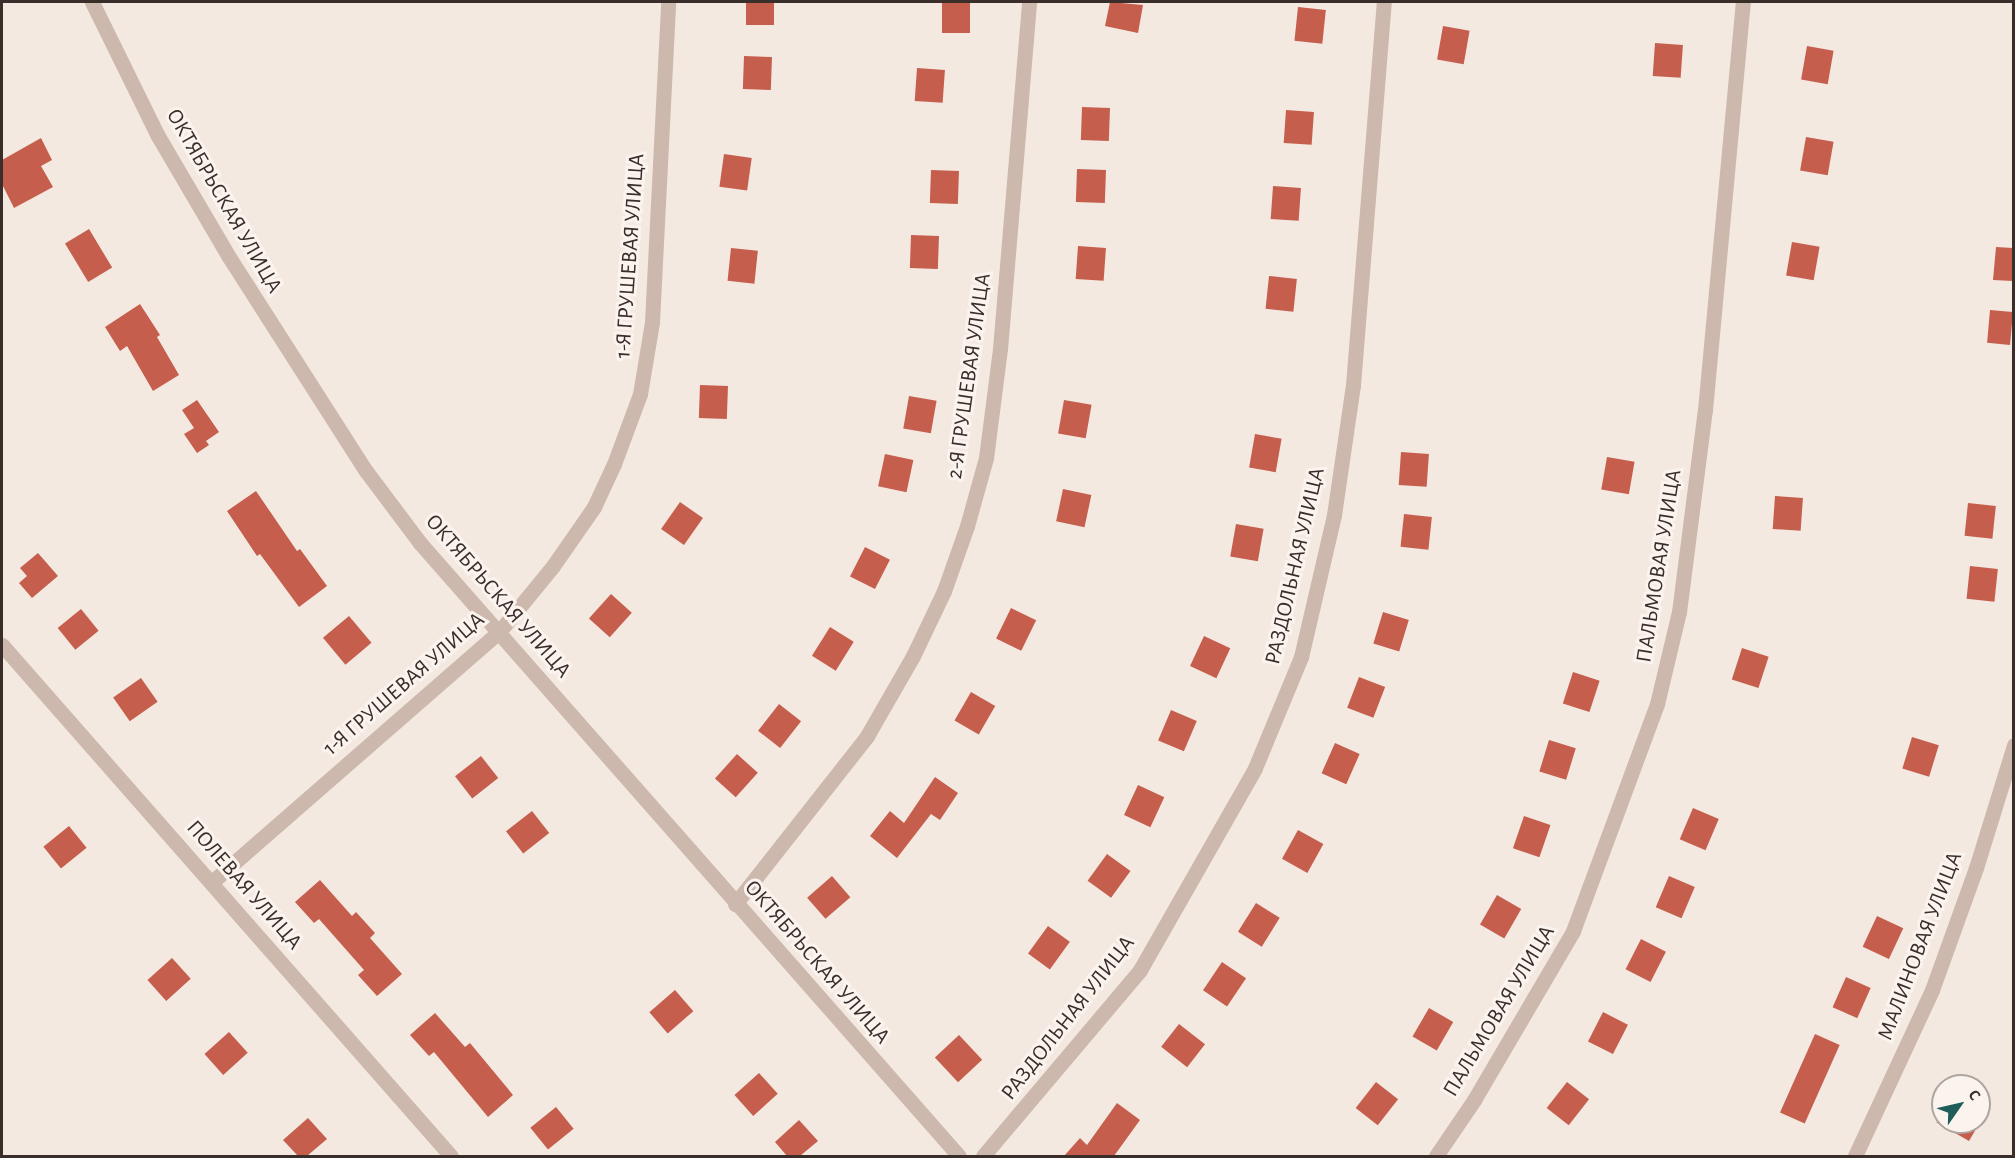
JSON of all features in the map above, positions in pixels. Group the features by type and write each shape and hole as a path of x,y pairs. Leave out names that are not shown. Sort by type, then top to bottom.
{"street":[{"name":"ОКТЯБРЬСКАЯ УЛИЦА","path":"92,2 158,136 298,367 366,471 420,543 735,904 959,1156"},
{"name":"1-Я ГРУШЕВАЯ УЛИЦА","path":"212,882 499,632 553,566 594,507 614,464 639,394 652,322 668,2"},
{"name":"2-Я ГРУШЕВАЯ УЛИЦА","path":"735,904 867,736 918,647 944,591 968,526 986,458 1000,349 1029,2"},
{"name":"РАЗДОЛЬНАЯ УЛИЦА","path":"983,1156 1140,970 1256,768 1301,657 1334,515 1353,385 1384,2"},
{"name":"ПАЛЬМОВАЯ УЛИЦА","path":"1436,1156 1474,1100 1573,931 1657,704 1679,612 1704,421 1743,2"},
{"name":"ПОЛЕВАЯ УЛИЦА","path":"2,645 451,1156"},
{"name":"МАЛИНОВАЯ УЛИЦА","path":"1855,1156 1932,990 1976,868 2013,745"}],"building":[{"path":"746,2 774,2 774,25 746,25"},
{"path":"942,2 970,2 970,33 942,33"},
{"path":"1110,2 1143,5 1138,33 1105,26"},
{"path":"1298,7 1326,10 1322,44 1294,41"},
{"path":"1443,26 1470,31 1464,64 1437,59"},
{"path":"1655,43 1683,45 1681,78 1653,76"},
{"path":"1807,46 1834,51 1828,84 1801,79"},
{"path":"744,56 772,57 771,90 743,89"},
{"path":"917,68 945,70 943,103 915,101"},
{"path":"1082,107 1110,108 1109,141 1081,140"},
{"path":"1286,110 1314,112 1312,145 1284,143"},
{"path":"1806,137 1834,142 1828,175 1800,170"},
{"path":"41,138 52,160 41,166 53,187 14,208 2,184 2,160"},
{"path":"724,154 752,158 747,191 719,187"},
{"path":"1077,169 1106,170 1105,203 1076,202"},
{"path":"931,170 959,171 958,204 930,203"},
{"path":"1273,186 1301,188 1299,221 1271,219"},
{"path":"89,229 112,268 88,282 65,243"},
{"path":"911,235 939,236 938,269 910,268"},
{"path":"1792,242 1820,247 1814,280 1786,275"},
{"path":"1078,246 1106,248 1104,281 1076,279"},
{"path":"1996,247 2013,248 2013,281 1993,280"},
{"path":"731,248 758,251 754,284 728,281"},
{"path":"1269,276 1297,279 1293,312 1266,309"},
{"path":"140,304 160,335 157,337 179,375 153,391 127,346 120,351 105,327"},
{"path":"1990,310 2013,312 2010,345 1987,343"},
{"path":"700,385 728,386 727,419 699,418"},
{"path":"909,396 937,401 931,433 903,428"},
{"path":"197,400 219,432 206,441 209,445 197,453 184,434 194,428 182,410"},
{"path":"1064,400 1092,405 1086,438 1058,433"},
{"path":"1255,434 1282,439 1276,472 1249,467"},
{"path":"1401,452 1429,454 1427,487 1399,485"},
{"path":"885,454 913,460 907,492 878,486"},
{"path":"1607,457 1635,462 1629,494 1601,489"},
{"path":"1063,489 1091,495 1085,527 1056,521"},
{"path":"256,491 297,551 300,549 327,586 299,607 260,554 257,556 227,511"},
{"path":"1775,496 1803,498 1801,531 1773,529"},
{"path":"680,502 703,518 684,545 661,529"},
{"path":"1968,503 1996,506 1992,539 1965,536"},
{"path":"1404,514 1432,517 1428,550 1401,547"},
{"path":"1236,524 1264,529 1258,561 1230,556"},
{"path":"865,547 890,560 875,589 850,576"},
{"path":"38,553 58,576 32,598 19,583 27,576 20,568"},
{"path":"1970,566 1998,569 1994,602 1967,599"},
{"path":"611,594 632,613 610,637 589,619"},
{"path":"1011,608 1036,620 1021,651 996,639"},
{"path":"81,609 99,631 75,650 58,628"},
{"path":"1383,612 1409,620 1399,651 1373,644"},
{"path":"349,616 371,643 345,665 323,638"},
{"path":"830,627 854,642 836,671 812,656"},
{"path":"1204,636 1230,648 1216,678 1190,666"},
{"path":"1742,648 1769,657 1758,688 1732,679"},
{"path":"1573,672 1600,681 1589,712 1563,703"},
{"path":"1359,677 1385,687 1373,718 1347,708"},
{"path":"141,678 158,702 130,721 113,698"},
{"path":"971,692 995,706 979,735 954,721"},
{"path":"779,704 801,721 780,748 758,731"},
{"path":"1171,710 1197,721 1184,751 1158,740"},
{"path":"1912,737 1939,745 1929,777 1902,769"},
{"path":"1549,740 1576,748 1566,780 1539,772"},
{"path":"1335,743 1360,754 1346,784 1322,773"},
{"path":"737,754 758,773 736,797 715,779"},
{"path":"481,756 498,778 472,798 455,776"},
{"path":"935,777 958,793 940,820 931,814 897,858 870,836 890,811 904,823"},
{"path":"1138,785 1164,797 1150,827 1124,815"},
{"path":"1693,808 1719,819 1705,850 1680,839"},
{"path":"532,811 549,833 523,853 506,831"},
{"path":"1524,816 1550,825 1539,857 1513,848"},
{"path":"69,826 87,848 61,869 43,847"},
{"path":"1298,830 1323,844 1307,873 1282,859"},
{"path":"1107,854 1130,871 1111,898 1088,881"},
{"path":"832,876 850,897 825,919 807,898"},
{"path":"1669,876 1695,887 1681,918 1656,907"},
{"path":"320,880 352,916 356,912 375,933 370,938 402,974 377,996 358,975 364,970 319,919 314,923 295,902"},
{"path":"1497,895 1521,909 1504,938 1480,924"},
{"path":"1256,903 1280,918 1262,947 1238,932"},
{"path":"1877,916 1903,928 1889,959 1863,947"},
{"path":"1048,926 1070,942 1050,969 1028,954"},
{"path":"1641,939 1666,952 1651,982 1626,969"},
{"path":"172,958 191,979 166,1001 147,980"},
{"path":"1222,962 1246,978 1227,1006 1203,990"},
{"path":"1846,977 1871,988 1857,1018 1833,1007"},
{"path":"675,990 693,1011 668,1033 649,1012"},
{"path":"1429,1008 1453,1022 1437,1051 1412,1037"},
{"path":"1603,1012 1628,1025 1613,1054 1588,1041"},
{"path":"435,1013 465,1047 470,1043 513,1095 488,1117 434,1052 429,1056 410,1035"},
{"path":"1179,1024 1205,1044 1187,1067 1161,1047"},
{"path":"229,1032 248,1053 223,1075 204,1054"},
{"path":"1815,1034 1840,1045 1805,1124 1780,1113"},
{"path":"959,1035 982,1060 958,1082 935,1058"},
{"path":"759,1073 778,1094 753,1116 734,1095"},
{"path":"1376,1082 1398,1099 1378,1125 1356,1108"},
{"path":"1567,1082 1589,1099 1569,1125 1547,1108"},
{"path":"1117,1103 1140,1120 1114,1156 1064,1156 1080,1138 1087,1145"},
{"path":"556,1107 574,1129 548,1150 530,1128"},
{"path":"308,1118 327,1139 307,1156 298,1156 283,1140"},
{"path":"799,1120 818,1141 800,1156 787,1156 775,1142"},
{"path":"1957,1134 1973,1134 1969,1141"}]}
